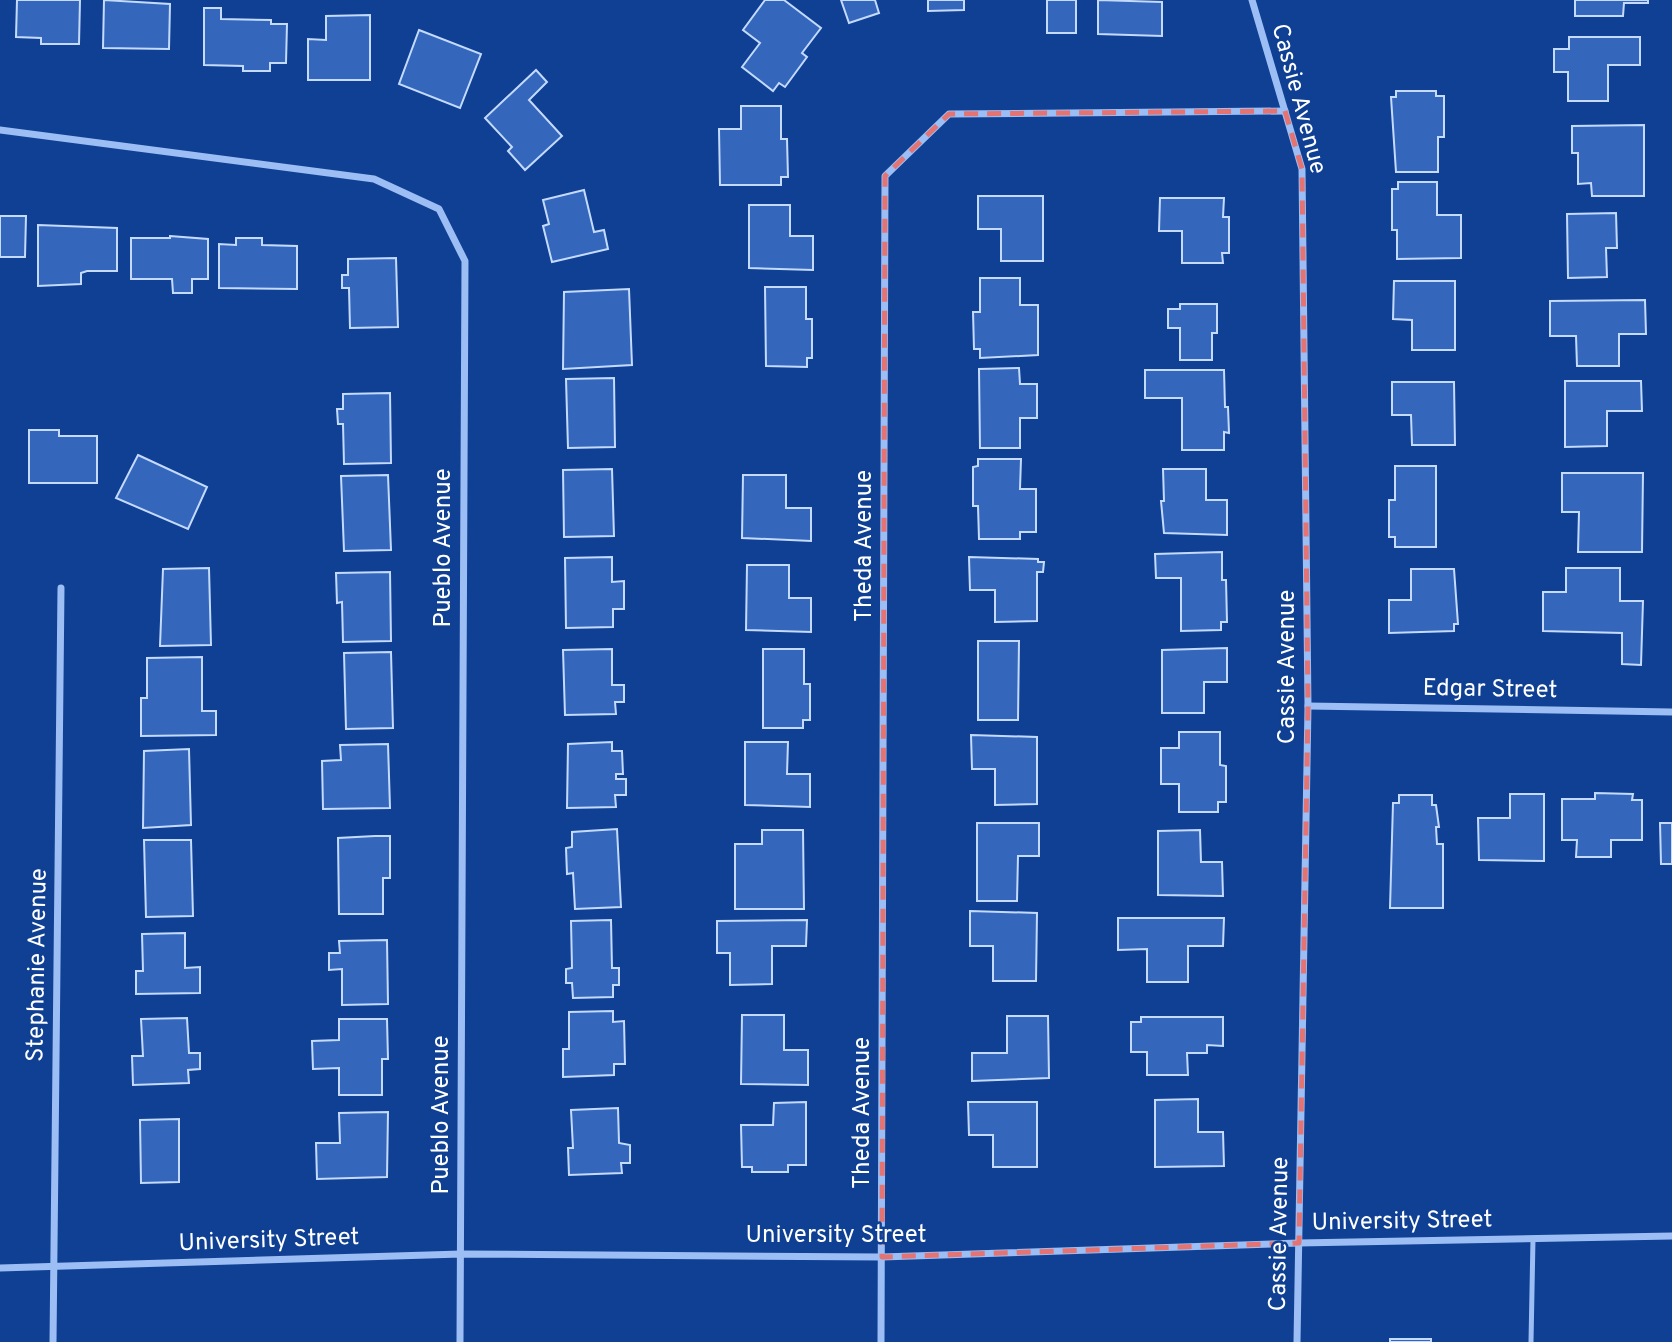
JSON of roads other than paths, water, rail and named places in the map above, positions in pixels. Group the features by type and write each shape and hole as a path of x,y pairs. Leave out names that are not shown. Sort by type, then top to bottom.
{"street":[{"name":"Cassie Avenue","path":"1252,0 1302,169 1308,706 1297,1342"},
{"name":"Theda Avenue","path":"881,1342 885,176 949,114 1285,111"},
{"name":"Pueblo Avenue","path":"0,130 374,179 439,209 465,261 460,1342"},
{"name":"Stephanie Avenue","path":"53,1342 61,588"},
{"name":"Edgar Street","path":"1308,706 1672,712"},
{"name":"University Street","path":"0,1268 461,1254 882,1257 1299,1243 1672,1236"}],"lane":[{"path":"1531,1342 1533,1239"}]}
